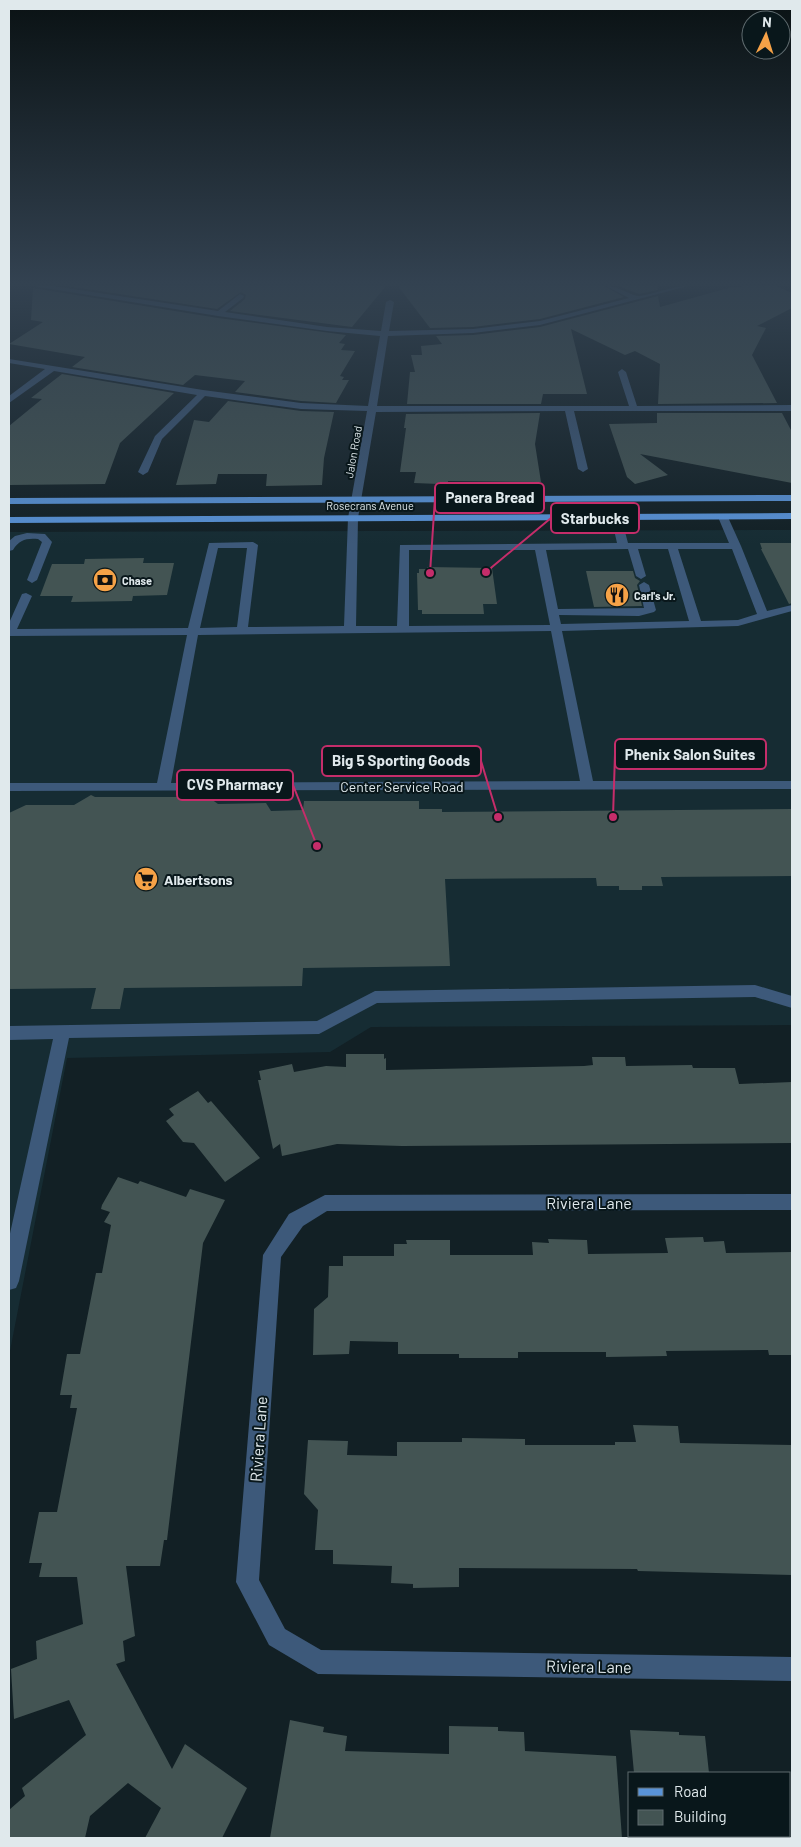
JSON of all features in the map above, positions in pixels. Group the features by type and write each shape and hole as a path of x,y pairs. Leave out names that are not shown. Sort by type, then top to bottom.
{"main road":[{"name":"Rosecrans Avenue","path":"9,501 792,498"},
{"name":"Rosecrans Avenue","path":"9,520 792,516"}],"street":[{"path":"9,400 46,372"},
{"path":"77,372 203,393 301,406 371,409 569,410 792,408"},
{"name":"Jalon Road","path":"350,630 353,518 377,372"},
{"path":"622,372 634,409"},
{"path":"143,472 158,438 203,393"},
{"path":"569,410 583,469"},
{"path":"552,612 638,613 650,610 643,581 616,517"},
{"path":"723,517 763,616"},
{"path":"9,548 12,542 22,536 41,536 47,542 32,580"},
{"path":"163,788 193,632 213,545 253,545 242,632"},
{"path":"403,629 404,546 736,546"},
{"path":"540,546 554,628 586,785"},
{"path":"672,546 696,624"},
{"path":"26,596 9,633 554,628 738,623 792,608"},
{"name":"Center Service Road","path":"11,788 792,784"},
{"path":"9,1033 319,1027 375,996 755,991 792,1002"},
{"path":"9,1281 62,1032"},
{"name":"Riviera Lane","path":"792,1202 325,1203 296,1220 272,1255 247,1582 277,1637 318,1662 792,1669"}],"shaded area":[{"path":"792,530 792,1025 371,1027 330,1052 67,1058 9,1356 9,532"}],"building":[{"path":"104,372 342,372 340,376 344,377 342,380 349,380 336,403 301,401 235,392 245,381 195,375 183,385"},
{"path":"410,372 582,372 587,394 543,394 541,404 407,404"},
{"path":"660,372 761,372 777,403 658,404"},
{"path":"62,374 174,393 120,443 105,484 9,485 9,426 42,399 31,398"},
{"path":"228,401 301,411 334,412 324,458 322,485 266,486 267,474 218,474 216,484 176,485 194,420 209,422"},
{"path":"540,413 535,444 541,482 448,481 448,483 439,482 439,484 414,483 416,472 400,472 406,414"},
{"path":"657,413 782,413 792,432 792,483 640,454 668,475 635,484 627,477 609,424 657,423"},
{"path":"760,543 792,543 792,603 789,604 761,549"},
{"name":"Chase","path":"144,558 143,563 174,563 167,595 133,596 132,601 71,602 73,596 40,596 52,564 84,564 85,559"},
{"path":"427,567 492,568 497,604 483,604 484,614 422,614 422,610 418,610 417,573 419,573 419,569 427,569"},
{"name":"Carl's Jr.","path":"586,571 633,571 635,578 640,581 637,585 642,606 594,607"},
{"path":"204,794 218,804 266,803 271,811 303,810 304,801 419,801 419,809 442,809 442,812 792,809 792,876 661,877 663,886 642,886 642,890 619,890 619,886 597,886 596,878 445,879 450,966 303,968 302,986 124,988 120,1009 91,1009 96,988 9,989 9,813 26,805 74,805 91,795 95,797 199,797"},
{"path":"346,1054 384,1054 386,1070 584,1066 593,1065 592,1057 625,1057 626,1066 692,1065 693,1068 735,1068 739,1084 792,1082 792,1143 402,1146 337,1144 282,1156 280,1144 273,1149 258,1080 261,1080 259,1071 292,1064 294,1072 326,1066 346,1067"},
{"path":"198,1091 208,1103 211,1101 260,1158 225,1182 194,1143 183,1142 166,1121 174,1115 169,1109"},
{"path":"118,1177 138,1184 140,1181 186,1197 190,1189 225,1200 203,1243 167,1540 164,1540 160,1566 126,1566 135,1636 123,1641 125,1661 116,1664 172,1769 185,1744 247,1788 222,1838 145,1838 161,1808 128,1783 90,1816 85,1838 9,1838 9,1810 25,1796 22,1788 86,1735 69,1700 14,1719 11,1669 37,1659 36,1641 83,1624 77,1577 39,1577 42,1563 29,1563 39,1512 57,1512 77,1408 70,1408 72,1395 60,1395 67,1354 80,1354 96,1273 102,1273 111,1225 104,1222 110,1212 101,1209"},
{"path":"703,1237 704,1242 724,1241 726,1253 792,1252 792,1355 769,1355 768,1350 666,1351 667,1356 606,1357 606,1352 518,1352 518,1358 459,1358 459,1354 398,1354 398,1342 350,1341 349,1354 313,1355 314,1309 328,1297 329,1266 343,1266 343,1256 394,1256 394,1244 407,1244 406,1240 450,1240 450,1255 533,1255 532,1242 549,1243 548,1239 587,1240 588,1254 668,1253 665,1238"},
{"path":"633,1425 678,1426 680,1443 792,1445 792,1575 638,1571 637,1569 459,1568 459,1587 413,1588 413,1584 391,1583 392,1566 333,1564 333,1550 315,1550 318,1510 304,1494 308,1440 348,1441 347,1455 397,1456 397,1442 462,1442 462,1438 525,1439 525,1445 615,1445 615,1442 636,1442"},
{"path":"290,1720 324,1727 323,1732 347,1736 345,1751 449,1754 449,1726 498,1727 498,1731 524,1732 525,1751 616,1756 622,1838 270,1838"},
{"path":"630,1730 679,1732 679,1735 705,1736 709,1772 634,1772"}],"place":[{"name":"Starbucks","path":"486,572"},
{"name":"Panera Bread","path":"430,573"},
{"name":"Chase","path":"105,580"},
{"name":"Carl's Jr.","path":"617,595"},
{"name":"Big 5 Sporting Goods","path":"498,817"},
{"name":"Phenix Salon Suites","path":"613,817"},
{"name":"CVS Pharmacy","path":"317,846"},
{"name":"Albertsons","path":"146,879"}]}
